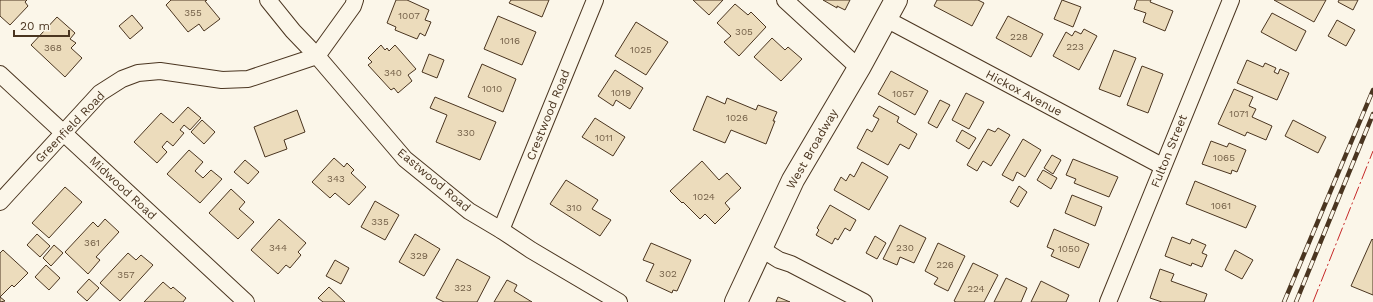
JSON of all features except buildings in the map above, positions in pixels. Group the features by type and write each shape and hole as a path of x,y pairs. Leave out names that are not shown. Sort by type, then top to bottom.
{"main road":[{"name":"West Broadway","path":"736,302 793,180 859,68 896,0"}],"street":[{"name":"Eastwood Road","path":"268,0 293,31 317,56 405,159 469,211 619,302"},
{"path":"317,56 353,6 355,0"},
{"name":"Crestwood Road","path":"501,230 595,0"},
{"path":"785,0 859,68"},
{"name":"Fulton Street","path":"1108,302 1162,166 1231,0"},
{"name":"Hickox Avenue","path":"886,19 1162,166"},
{"name":"Greenfield Road","path":"0,202 100,94 122,79 138,73 160,71 222,80 248,79 317,56"},
{"name":"Midwood Road","path":"0,74 246,302"},
{"path":"760,248 779,260 791,264 864,302"}],"railway":[{"path":"1284,302 1373,90"},
{"path":"1296,302 1373,114"}],"power":[{"path":"1313,302 1373,151"}]}
